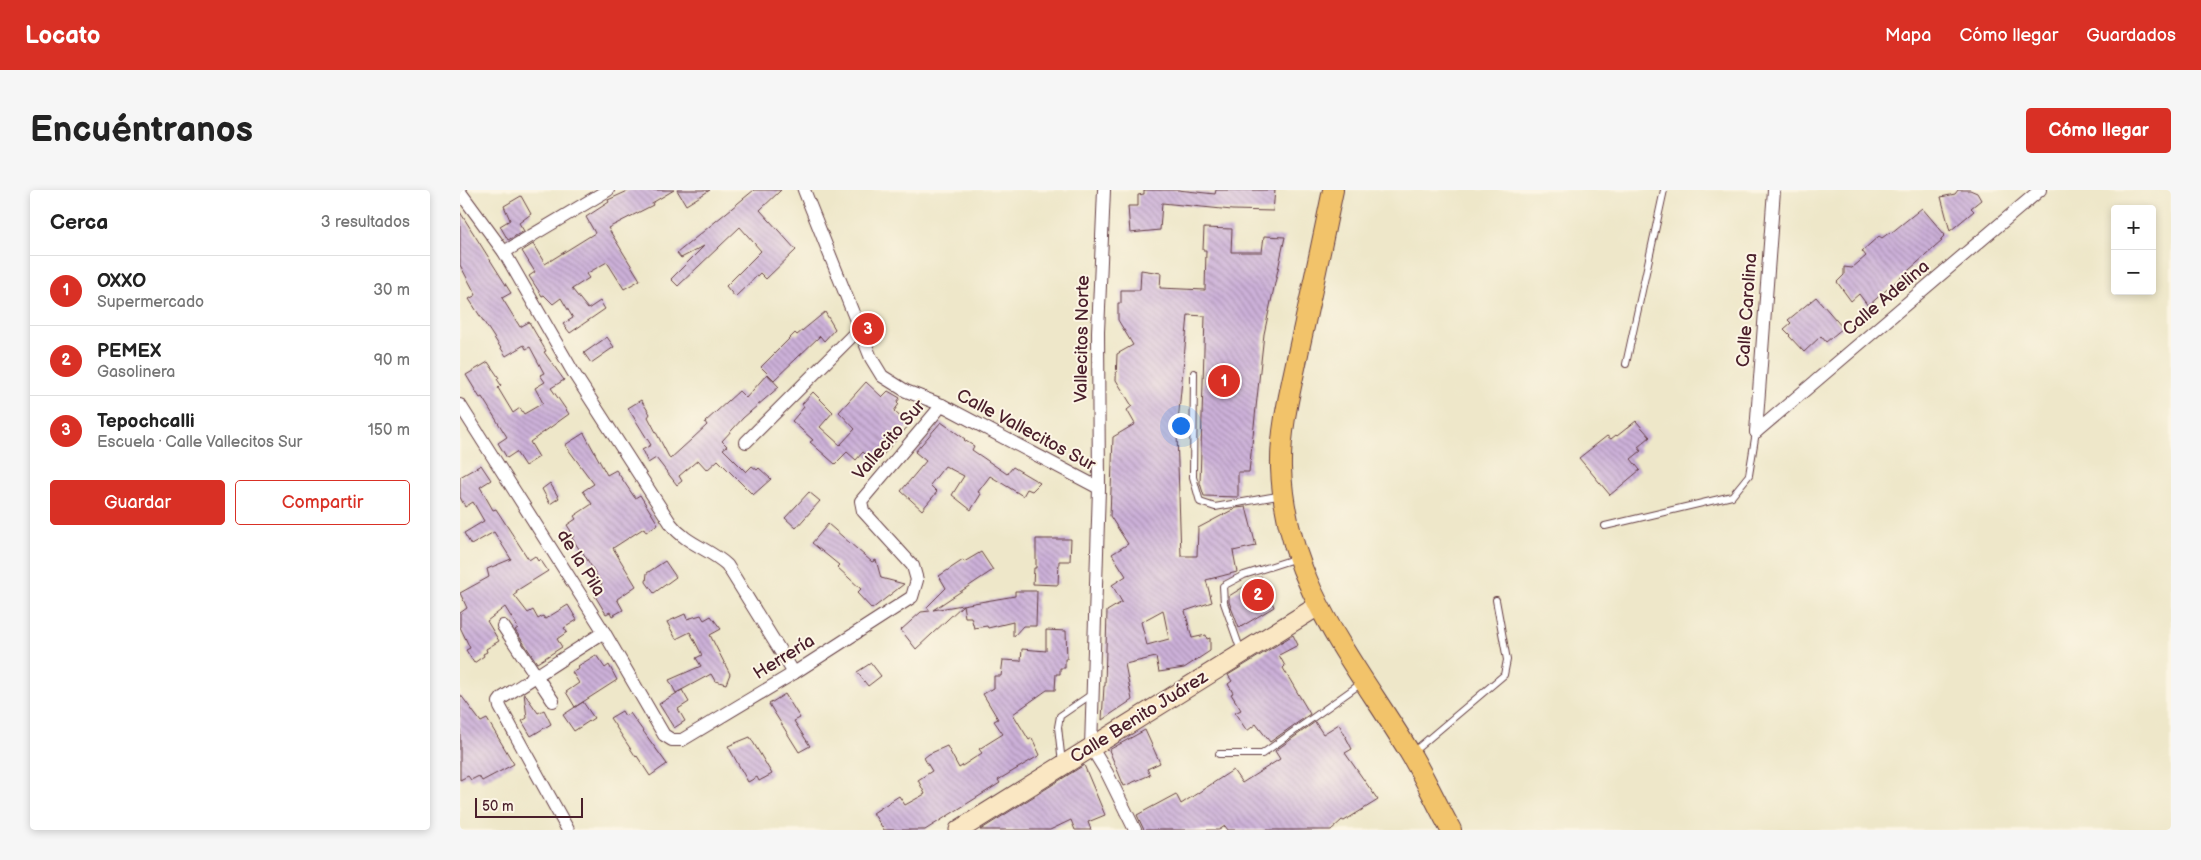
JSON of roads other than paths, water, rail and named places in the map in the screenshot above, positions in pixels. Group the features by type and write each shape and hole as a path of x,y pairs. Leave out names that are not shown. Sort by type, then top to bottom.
{"main road":[{"path":"1333,190 1289,398 1282,443 1281,469 1291,533 1304,576 1318,606 1411,754 1451,830"}],"street":[{"path":"504,252 608,190"},
{"name":"Calle Vallecitos Sur","path":"804,190 871,358 882,376 906,391 942,406 1100,488 1091,746"},
{"name":"Vallecitos Norte","path":"1100,488 1098,332 1104,190"},
{"name":"Calle Carolina","path":"1756,432 1774,190"},
{"name":"Calle Adelina","path":"1756,432 2040,190"},
{"path":"460,192 504,252 573,372 671,524 686,540 719,557 727,565 794,673"},
{"path":"746,442 859,329"},
{"name":"de la Pila","path":"460,405 604,632 664,735 672,740"},
{"name":"Vallecito Sur","path":"912,597 917,580 913,566 863,511 861,501 942,406"},
{"name":"Herrería","path":"672,740 682,740 794,673 912,597"},
{"name":"Calle Benito Juárez","path":"960,830 1091,746 1318,606"},
{"path":"503,626 553,701"},
{"path":"568,830 499,702 502,698 604,632"},
{"path":"1091,746 1107,773 1135,830"}],"lane":[{"path":"1626,364 1664,190"},
{"path":"1194,373 1193,477 1200,502 1215,507 1284,495"},
{"path":"1605,526 1732,496 1749,475 1756,432"},
{"path":"1242,653 1224,603 1223,586 1244,575 1298,558"},
{"path":"1411,754 1504,675 1508,660 1496,600"},
{"path":"1218,754 1262,754 1364,682"},
{"path":"1062,765 1058,727 1060,716 1092,694"}],"place":[{"name":"Tepochcalli","path":"868,329"},
{"name":"OXXO","path":"1224,381"},
{"name":"PEMEX","path":"1258,595"}]}
